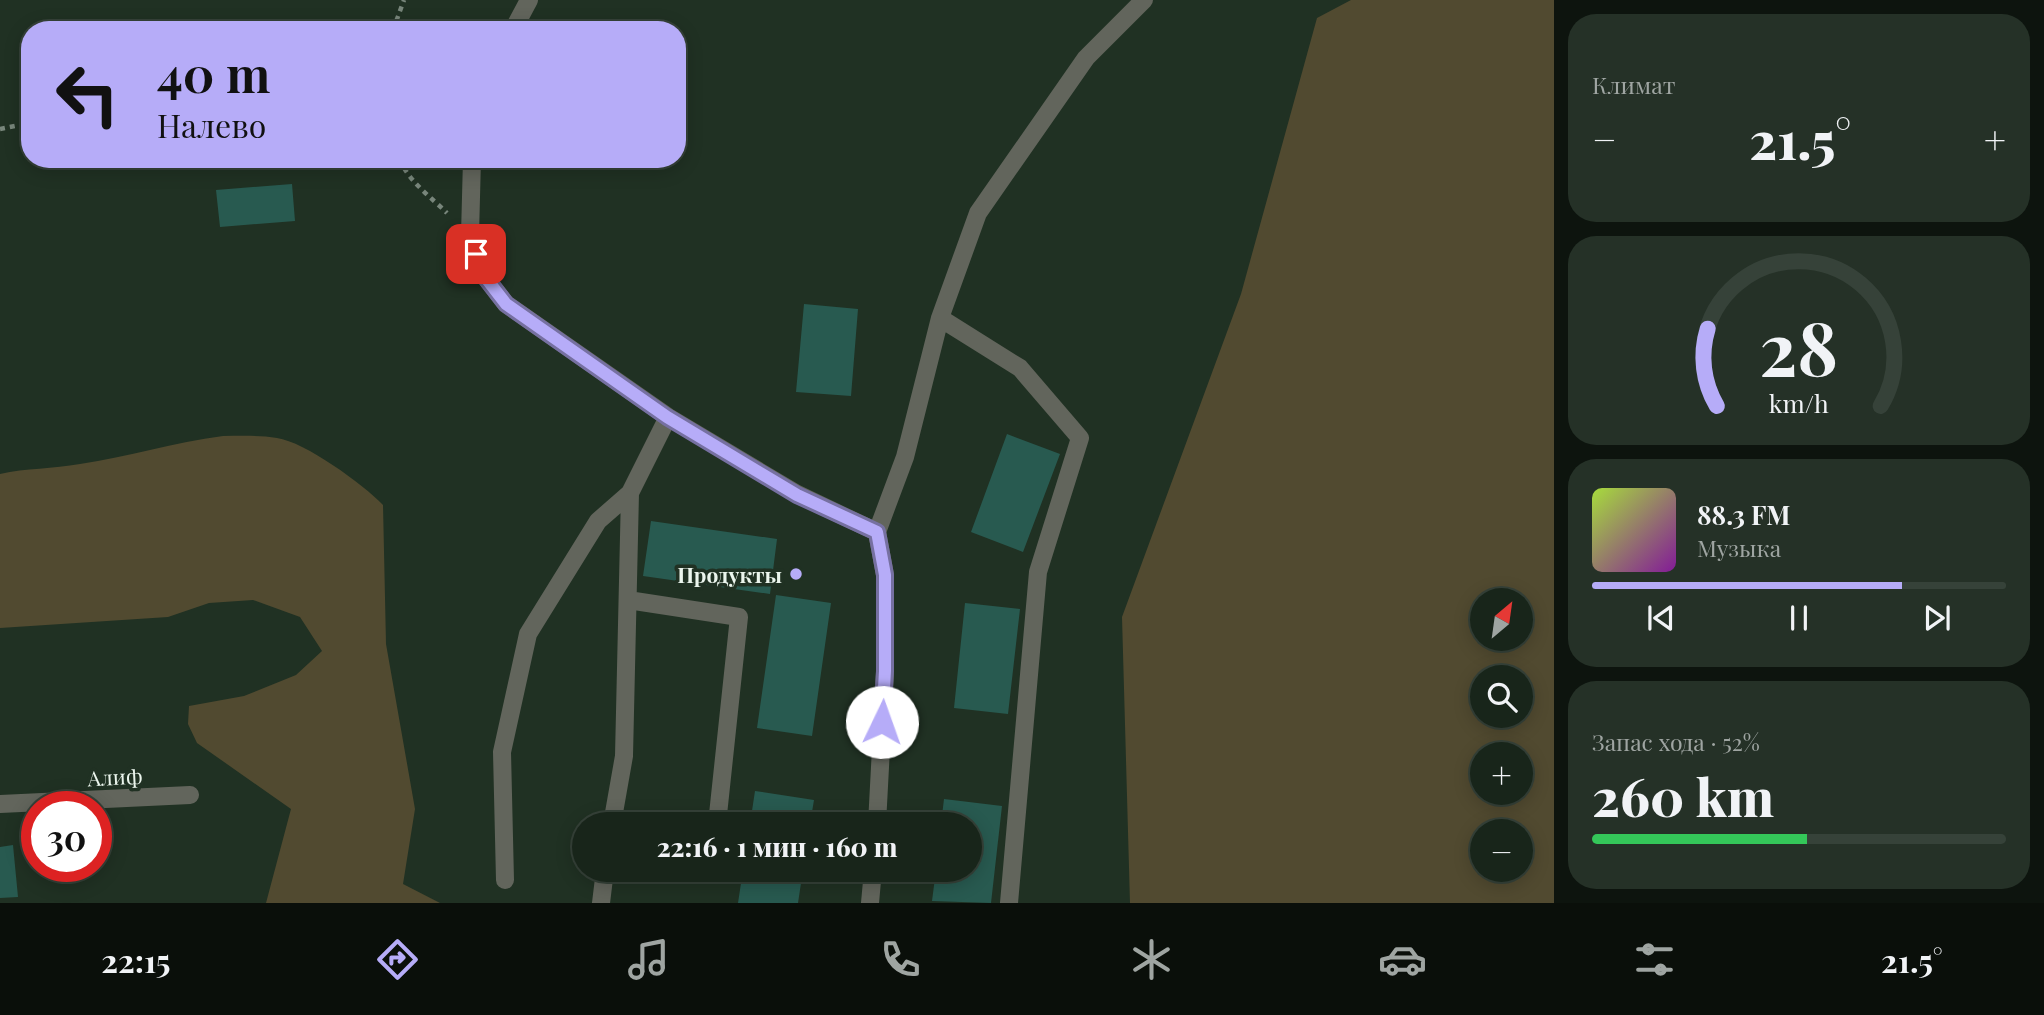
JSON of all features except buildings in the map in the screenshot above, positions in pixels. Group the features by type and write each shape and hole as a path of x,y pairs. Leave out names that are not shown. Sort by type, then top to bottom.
{"street":[{"path":"518,21 529,0"},
{"path":"878,812 885,658 885,575 877,532 905,457 940,318 978,213 1086,58 1144,0"},
{"path":"472,168 470,235 482,273 506,304 667,417 797,495 877,532"},
{"path":"940,318 1020,368 1080,438 1038,572 1009,903"},
{"path":"505,880 502,752 528,634 598,521 630,493 667,417"},
{"path":"614,812 624,756 630,493"},
{"path":"628,600 739,617 719,812"},
{"name":"Алиф","path":"0,804 190,795"},
{"path":"601,903 604,882"},
{"path":"870,903 872,882"}],"path":[{"path":"396,21 404,0"},
{"path":"0,129 21,125"},
{"path":"405,168 470,235"}],"shaded area":[{"path":"1351,0 1554,0 1554,903 1130,903 1122,617 1241,294 1317,18"},
{"path":"223,436 264,436 303,447 362,486 383,505 386,644 415,809 403,884 440,903 266,903 291,809 197,743 188,724 189,706 244,696 296,675 322,651 300,617 253,600 209,603 168,617 0,628 0,474 70,466"}],"place":[{"name":"Продукты","path":"796,574"}],"route":[{"path":"476,254 482,273 506,304 667,417 797,495 877,532 885,575 882,722"}]}
